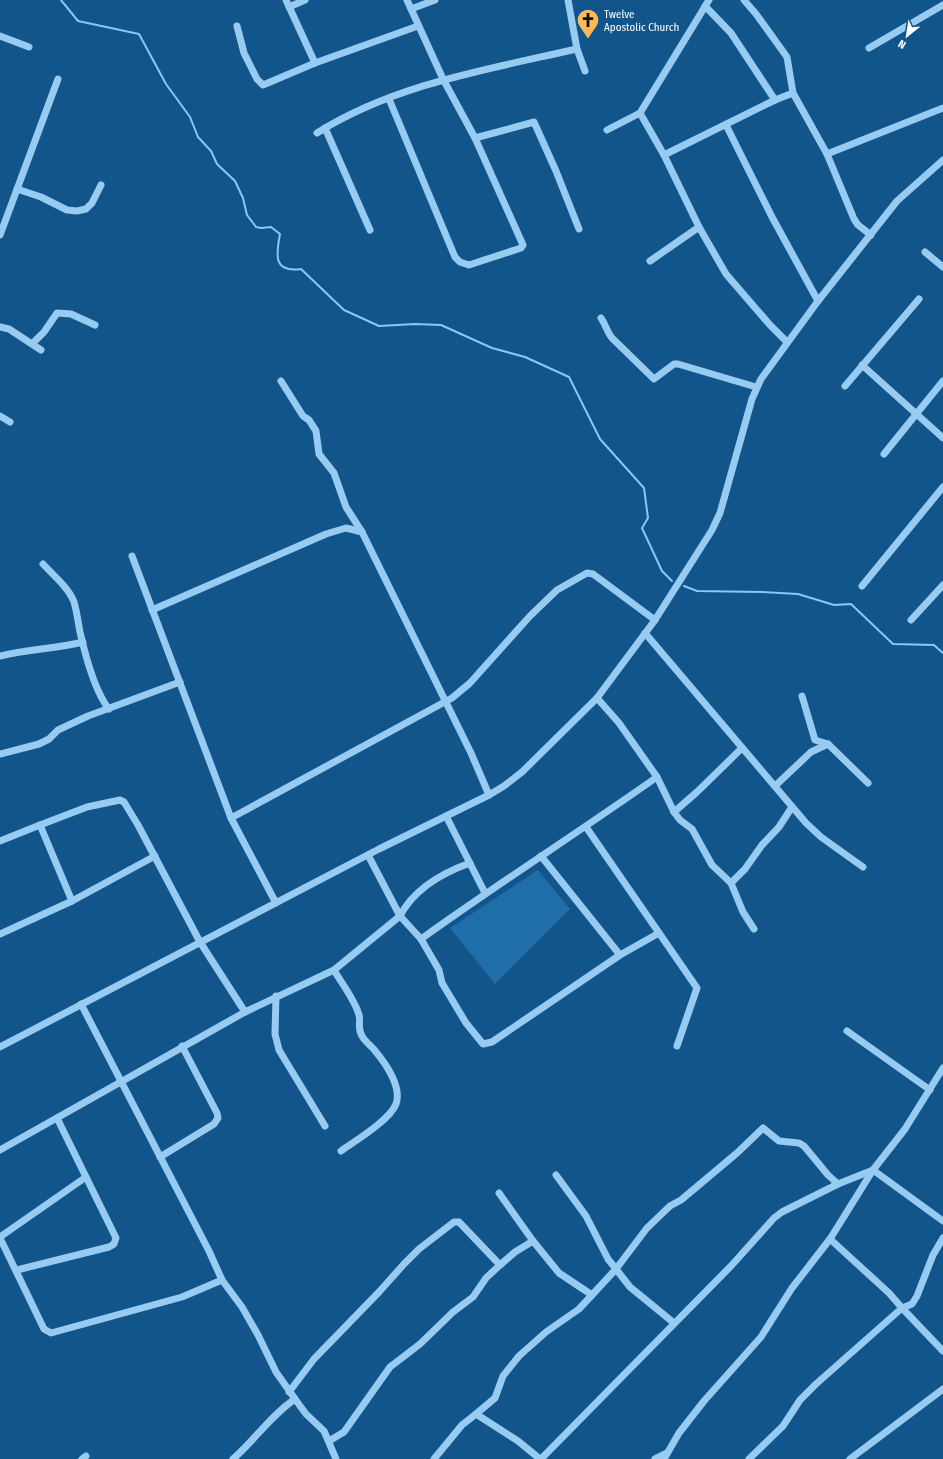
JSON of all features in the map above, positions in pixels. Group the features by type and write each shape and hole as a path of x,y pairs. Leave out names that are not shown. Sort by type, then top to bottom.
{"street":[{"path":"305,0 287,3 315,63"},
{"path":"389,98 455,257 460,262 469,265 521,248 522,245 475,138 443,79 407,0"},
{"path":"412,9 435,0"},
{"path":"568,0 577,49 585,71"},
{"path":"744,0 787,57 793,93 827,154 854,219 871,235"},
{"path":"607,130 640,113 707,3 731,33 775,100"},
{"path":"869,48 943,5"},
{"path":"237,26 240,34 241,45 260,84 263,85 271,83 315,63 418,26"},
{"path":"0,36 29,47"},
{"path":"317,132 389,98 443,79 577,49"},
{"path":"0,235 58,79"},
{"path":"664,155 775,100 793,93"},
{"path":"827,154 943,108"},
{"path":"640,113 664,155 699,227 730,280 770,325 788,342"},
{"path":"475,138 534,122 556,171 579,229"},
{"path":"726,125 772,217 818,301"},
{"path":"325,128 370,230"},
{"path":"0,1047 368,855 489,795 522,772 597,698 655,620 710,534 720,513 756,387 761,379 818,301 897,201 943,160"},
{"path":"17,189 41,197 67,210 77,211 86,209 92,203 101,185"},
{"path":"650,261 699,227"},
{"path":"925,252 943,267"},
{"path":"845,386 919,299"},
{"path":"33,343 44,332 57,313 71,314 95,325"},
{"path":"601,318 612,338 654,379 674,364 678,364 756,387"},
{"path":"0,327 9,329 33,343 41,350"},
{"path":"862,365 943,438"},
{"path":"281,380 303,416 309,420 316,431 319,454 334,473 346,507 362,532 471,753 489,795"},
{"path":"884,454 943,381"},
{"path":"0,416 10,422"},
{"path":"862,586 943,487"},
{"path":"346,528 352,517"},
{"path":"152,610 326,534 346,528 362,532"},
{"path":"132,556 231,818 276,903"},
{"path":"43,564 70,594 74,602 96,690 101,700 109,709"},
{"path":"231,818 446,702 470,683 530,616 557,590 587,573 593,574 655,620"},
{"path":"911,620 943,585"},
{"path":"646,633 813,831 863,867"},
{"path":"0,656 20,651 40,650 83,642"},
{"path":"0,754 39,744 49,739 58,730 180,682"},
{"path":"802,696 815,740 828,744 868,783"},
{"path":"597,698 619,723 657,777 674,812 680,820 692,829 712,865 731,883 743,912 754,929"},
{"path":"775,786 811,752 828,744"},
{"path":"674,812 742,748"},
{"path":"422,939 485,893 586,827 657,777"},
{"path":"0,841 86,807 120,800 124,802 155,856 200,942 245,1012"},
{"path":"731,883 779,827 792,807"},
{"path":"446,816 485,893"},
{"path":"40,825 72,901"},
{"path":"586,827 697,988 677,1046"},
{"path":"368,855 400,916 422,939 439,970 442,983 466,1023 483,1044 492,1042 620,955 659,933"},
{"path":"0,934 72,901 155,856"},
{"path":"541,856 620,955"},
{"path":"0,1150 182,1046 245,1012 276,996 334,970 400,916 406,905 423,888 455,868 470,863"},
{"path":"334,970 359,1014 359,1029 362,1036 376,1051 388,1071 398,1093 396,1106 364,1137 341,1151"},
{"path":"276,996 275,1034 279,1050 325,1126"},
{"path":"81,1004 209,1251 222,1280 242,1307 276,1372 289,1392 306,1414 324,1431 336,1459"},
{"path":"847,1031 930,1090"},
{"path":"160,1157 214,1124 218,1118 217,1112 182,1046"},
{"path":"655,1459 666,1456 679,1433 704,1400 757,1341 792,1288 830,1239 873,1170 905,1128 943,1068"},
{"path":"17,1270 109,1248 114,1244 116,1238 57,1118"},
{"path":"434,1459 462,1425 494,1398 503,1376 519,1356 546,1332 579,1309 616,1269 648,1228 659,1217 737,1154 763,1128 780,1141 799,1143 804,1146 828,1175 838,1184"},
{"path":"476,1414 518,1441 541,1459 731,1266 774,1218 782,1212 838,1184 873,1170"},
{"path":"873,1170 943,1220"},
{"path":"556,1175 586,1216 608,1259 630,1287 674,1323"},
{"path":"86,1177 0,1237 44,1329 51,1333 182,1296 222,1280"},
{"path":"499,1193 533,1242 559,1273 592,1295"},
{"path":"289,1392 314,1359 404,1264 419,1249 454,1222 459,1222 467,1229 500,1265"},
{"path":"749,1459 783,1426 800,1400 816,1384 902,1308 912,1304 917,1296 933,1255 943,1238"},
{"path":"830,1239 889,1293 943,1351"},
{"path":"329,1441 344,1432 390,1367 420,1344 453,1312 473,1297 486,1278 500,1265 515,1252 533,1242"},
{"path":"850,1459 943,1389"},
{"path":"233,1459 256,1438 277,1412 294,1399"}],"shaded area":[{"path":"538,870 570,909 495,984 450,928"}],"waterway":[{"path":"61,0 78,21 139,34 166,84 190,117 198,137 211,151 217,164 235,181 243,198 247,215 256,227 271,227 280,234 278,261 285,268 292,270 301,269 344,310 379,326 415,324 441,325 492,348 525,357 569,377 600,439 644,488 648,518 642,528 662,571 672,581"},
{"path":"684,586 697,591 798,594 834,605 851,604 893,644 934,645 943,653"}],"place":[{"name":"Twelve Apostolic Church","path":"588,40"}]}
